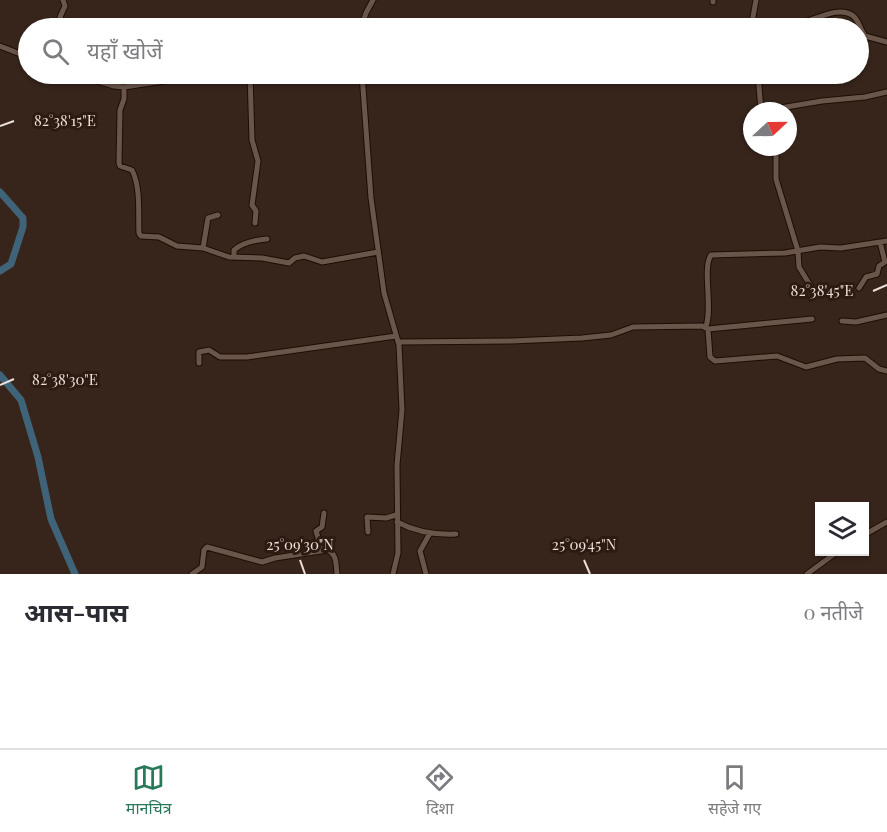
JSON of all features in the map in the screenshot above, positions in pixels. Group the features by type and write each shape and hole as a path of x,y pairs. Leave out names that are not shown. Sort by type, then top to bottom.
{"street":[{"path":"61,18 64,6 63,0"},
{"path":"364,18 373,0"},
{"path":"753,18 756,0"},
{"path":"817,18 833,13 851,14 854,18"},
{"path":"869,37 887,42"},
{"path":"0,46 18,53"},
{"path":"108,84 124,87 144,84"},
{"path":"250,84 252,140 258,162 252,202 256,211 255,223"},
{"path":"363,84 371,198 384,292 397,339 402,410 397,465 398,553 393,574"},
{"path":"759,84 761,102"},
{"path":"124,87 124,99 120,110 118,162 130,168 134,173 140,235 159,237 180,246 203,248 234,257 262,258 289,263 295,258 304,256 320,262 378,252"},
{"path":"797,105 887,92"},
{"path":"776,156 776,177 798,251 799,267 810,285"},
{"path":"203,248 208,218 218,215"},
{"path":"234,257 234,250 239,246 267,239"},
{"path":"887,241 841,248 820,247 798,251 710,256 707,328 710,357 715,361 777,356 806,367 837,359 865,358 887,372"},
{"path":"859,288 866,277 878,273 879,266 885,262 880,242"},
{"path":"842,321 860,321 887,315"},
{"path":"199,363 199,352 202,350 212,351 220,357 247,357 397,339 511,341 582,338 611,335 633,327 707,328 812,319"},
{"path":"322,551 316,531 321,527 324,513"},
{"path":"368,532 367,517 386,518 396,515"},
{"path":"397,522 409,528 430,533 456,534"},
{"path":"869,532 887,522"},
{"path":"426,574 420,551 430,533"},
{"path":"192,574 202,567 206,547 260,562 330,551 333,554 337,574"},
{"path":"807,574 832,556"}],"waterway":[{"path":"0,192 23,218 23,227 11,264 0,271"},
{"path":"0,375 21,400 38,457 51,519 75,574"}]}
